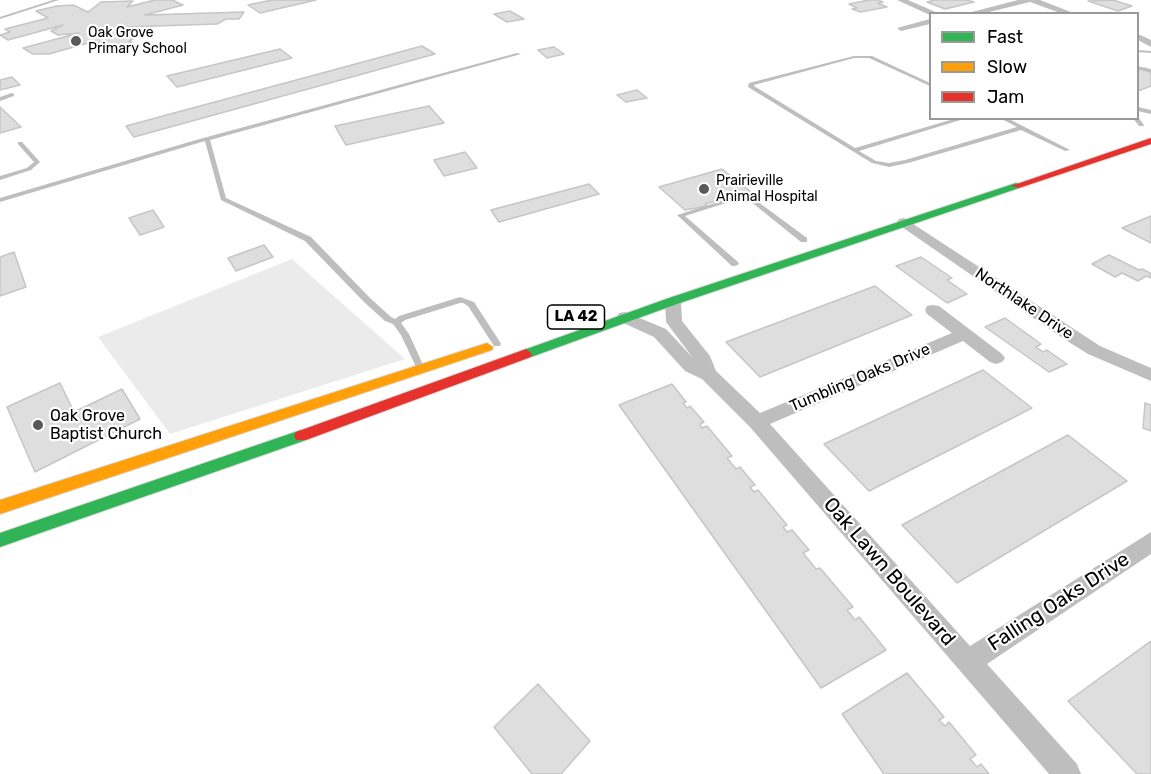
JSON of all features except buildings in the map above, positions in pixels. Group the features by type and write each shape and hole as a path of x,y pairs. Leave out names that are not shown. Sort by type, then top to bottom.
{"main road":[{"name":"LA 42","path":"0,540 306,434 673,301 1151,141"},
{"path":"1047,156 1072,148"},
{"path":"785,247 810,238"},
{"path":"0,507 503,342"}],"street":[{"path":"901,0 931,12"},
{"path":"977,12 1031,0 1066,12"},
{"path":"901,28 929,22"},
{"name":"Northlake Drive","path":"904,222 1086,345 1151,375"},
{"name":"Oak Lawn Boulevard","path":"673,301 672,335 691,367 708,374 757,422 1067,774"},
{"path":"933,310 996,358"},
{"name":"Oak Lawn Boulevard","path":"625,318 672,335"},
{"name":"Tumbling Oaks Drive","path":"757,422 964,333"},
{"name":"Falling Oaks Drive","path":"968,662 1151,542"}],"lane":[{"path":"0,18 57,0"},
{"path":"0,200 207,139 519,54"},
{"path":"929,84 870,57 854,57 751,84 751,87 874,162 898,164 1021,128"},
{"path":"0,99 12,95"},
{"path":"855,150 958,120"},
{"path":"1006,120 1072,148"},
{"path":"207,139 223,200 308,239 367,300 388,319 396,322 405,334 422,369"},
{"path":"0,178 29,170 37,162 20,143"},
{"path":"735,264 680,214 746,195 810,238"},
{"path":"396,322 402,318 460,300 471,304 503,342"}],"shaded area":[{"path":"292,259 405,359 170,434 98,337"}],"traffic: fast":[{"path":"526,354 673,301 1016,186"},
{"path":"0,540 301,436"}],"traffic: slow":[{"path":"0,507 487,347"}],"traffic: jam":[{"path":"1016,186 1151,141"},
{"path":"301,436 526,354"}],"place":[{"name":"Oak Grove Primary School","path":"76,41"},
{"name":"Prairieville Animal Hospital","path":"704,189"},
{"name":"Oak Grove Baptist Church","path":"38,425"}]}
